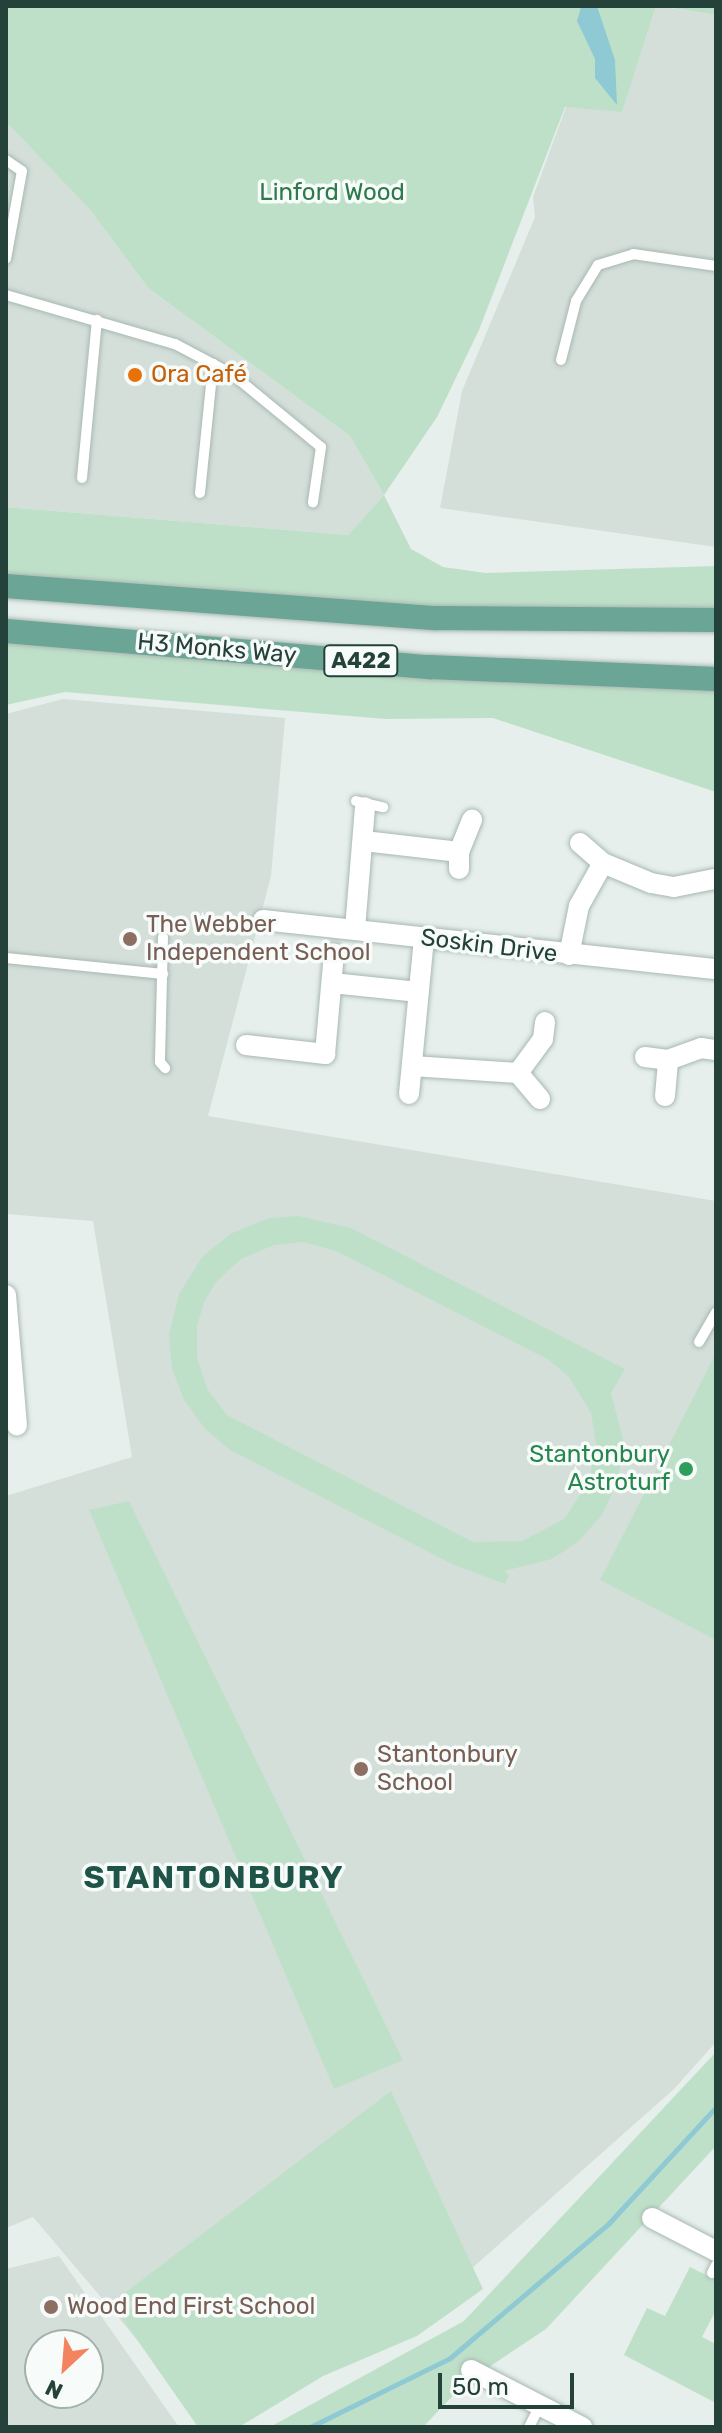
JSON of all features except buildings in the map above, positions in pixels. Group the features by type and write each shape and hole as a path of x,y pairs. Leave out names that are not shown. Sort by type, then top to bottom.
{"main road":[{"name":"H3 Monks Way","path":"6,586 436,618 709,623"},
{"name":"H3 Monks Way","path":"6,631 430,667 716,679"}],"street":[{"path":"355,929 368,805"},
{"path":"364,841 459,860 472,820"},
{"path":"580,843 603,863 651,883 711,886"},
{"path":"569,955 579,906 603,863"},
{"name":"Soskin Drive","path":"263,920 716,969"},
{"path":"409,1094 424,938"},
{"path":"246,1045 325,1054 334,953"},
{"path":"332,983 419,992"},
{"path":"518,1073 543,1039 545,1022"},
{"path":"645,1057 668,1060 701,1048 716,1050"},
{"path":"665,1096 668,1060"},
{"path":"412,1066 518,1073 540,1099"},
{"path":"6,1295 9,1376 17,1426"},
{"path":"652,2218 716,2251"},
{"path":"471,2370 582,2427"}],"lane":[{"path":"6,160 22,171 6,259"},
{"path":"561,360 576,301 598,265 633,254 716,266"},
{"path":"6,295 175,344 213,364 321,447 313,502"},
{"path":"82,478 97,320"},
{"path":"200,493 213,364"},
{"path":"163,937 160,1062 165,1068"},
{"path":"6,958 163,974"},
{"path":"699,1342 716,1312"},
{"path":"529,2427 540,2405"}],"shaded area":[{"path":"656,6 716,15 716,547 440,508 462,391 535,217 533,197 566,107 622,111"},
{"path":"6,122 91,211 148,288 350,436 384,495 348,535 6,507"},
{"name":"Stantonbury School","path":"63,699 285,718 271,876 208,1116 716,1201 716,2042 674,2089 426,2309 211,2427 33,2217 6,2228 6,1496 132,1457 93,1221 6,1214 6,714"},
{"name":"Wood End First School","path":"59,2256 179,2427 6,2427 6,2269"}],"green space":[{"name":"Linford Wood","path":"6,6 656,6 622,112 565,107 479,330 437,417 384,495 350,436 148,288 91,211 6,122"},
{"path":"659,6 716,6 716,15"},
{"path":"384,495 411,549 443,567 486,573 716,566 716,620 6,586 6,507 348,535"},
{"path":"6,631 716,689 716,792 493,718 386,719 65,692 6,705"},
{"path":"298,1216 351,1228 625,1369 611,1393 623,1439 618,1481 602,1515 579,1541 552,1559 504,1571 509,1575 505,1584 452,1564 230,1450 205,1429 183,1398 172,1368 169,1334 179,1294 202,1257 230,1234 269,1218","holes":["303,1242 336,1251 549,1360 569,1377 591,1413 596,1443 589,1482 564,1519 522,1541 473,1542 227,1415 208,1390 197,1358 197,1326 204,1302 216,1282 241,1259 274,1245"]},
{"name":"Stantonbury Astroturf","path":"716,1358 716,1640 600,1580"},
{"path":"129,1501 403,2060 334,2089 89,1510"},
{"path":"716,2052 716,2146 546,2329 465,2383 423,2427 270,2427 464,2321"},
{"path":"391,2091 483,2289 417,2336 323,2376 239,2427 198,2427 110,2301 151,2313 149,2306 118,2298"},
{"path":"690,2267 716,2280 716,2310 702,2337 716,2344 716,2403 624,2355 647,2308 665,2316"}],"water":[{"path":"597,6 615,60 617,105 595,78 595,59 577,21 581,7"}],"waterway":[{"path":"310,2427 450,2358 609,2223 716,2107"}],"place":[{"name":"Ora Café","path":"135,375"},
{"name":"The Webber Independent School","path":"130,939"},
{"name":"Stantonbury Astroturf","path":"686,1469"},
{"name":"Stantonbury School","path":"361,1769"},
{"name":"Wood End First School","path":"51,2307"}],"district":[{"name":"STANTONBURY","path":"214,1877"}]}
